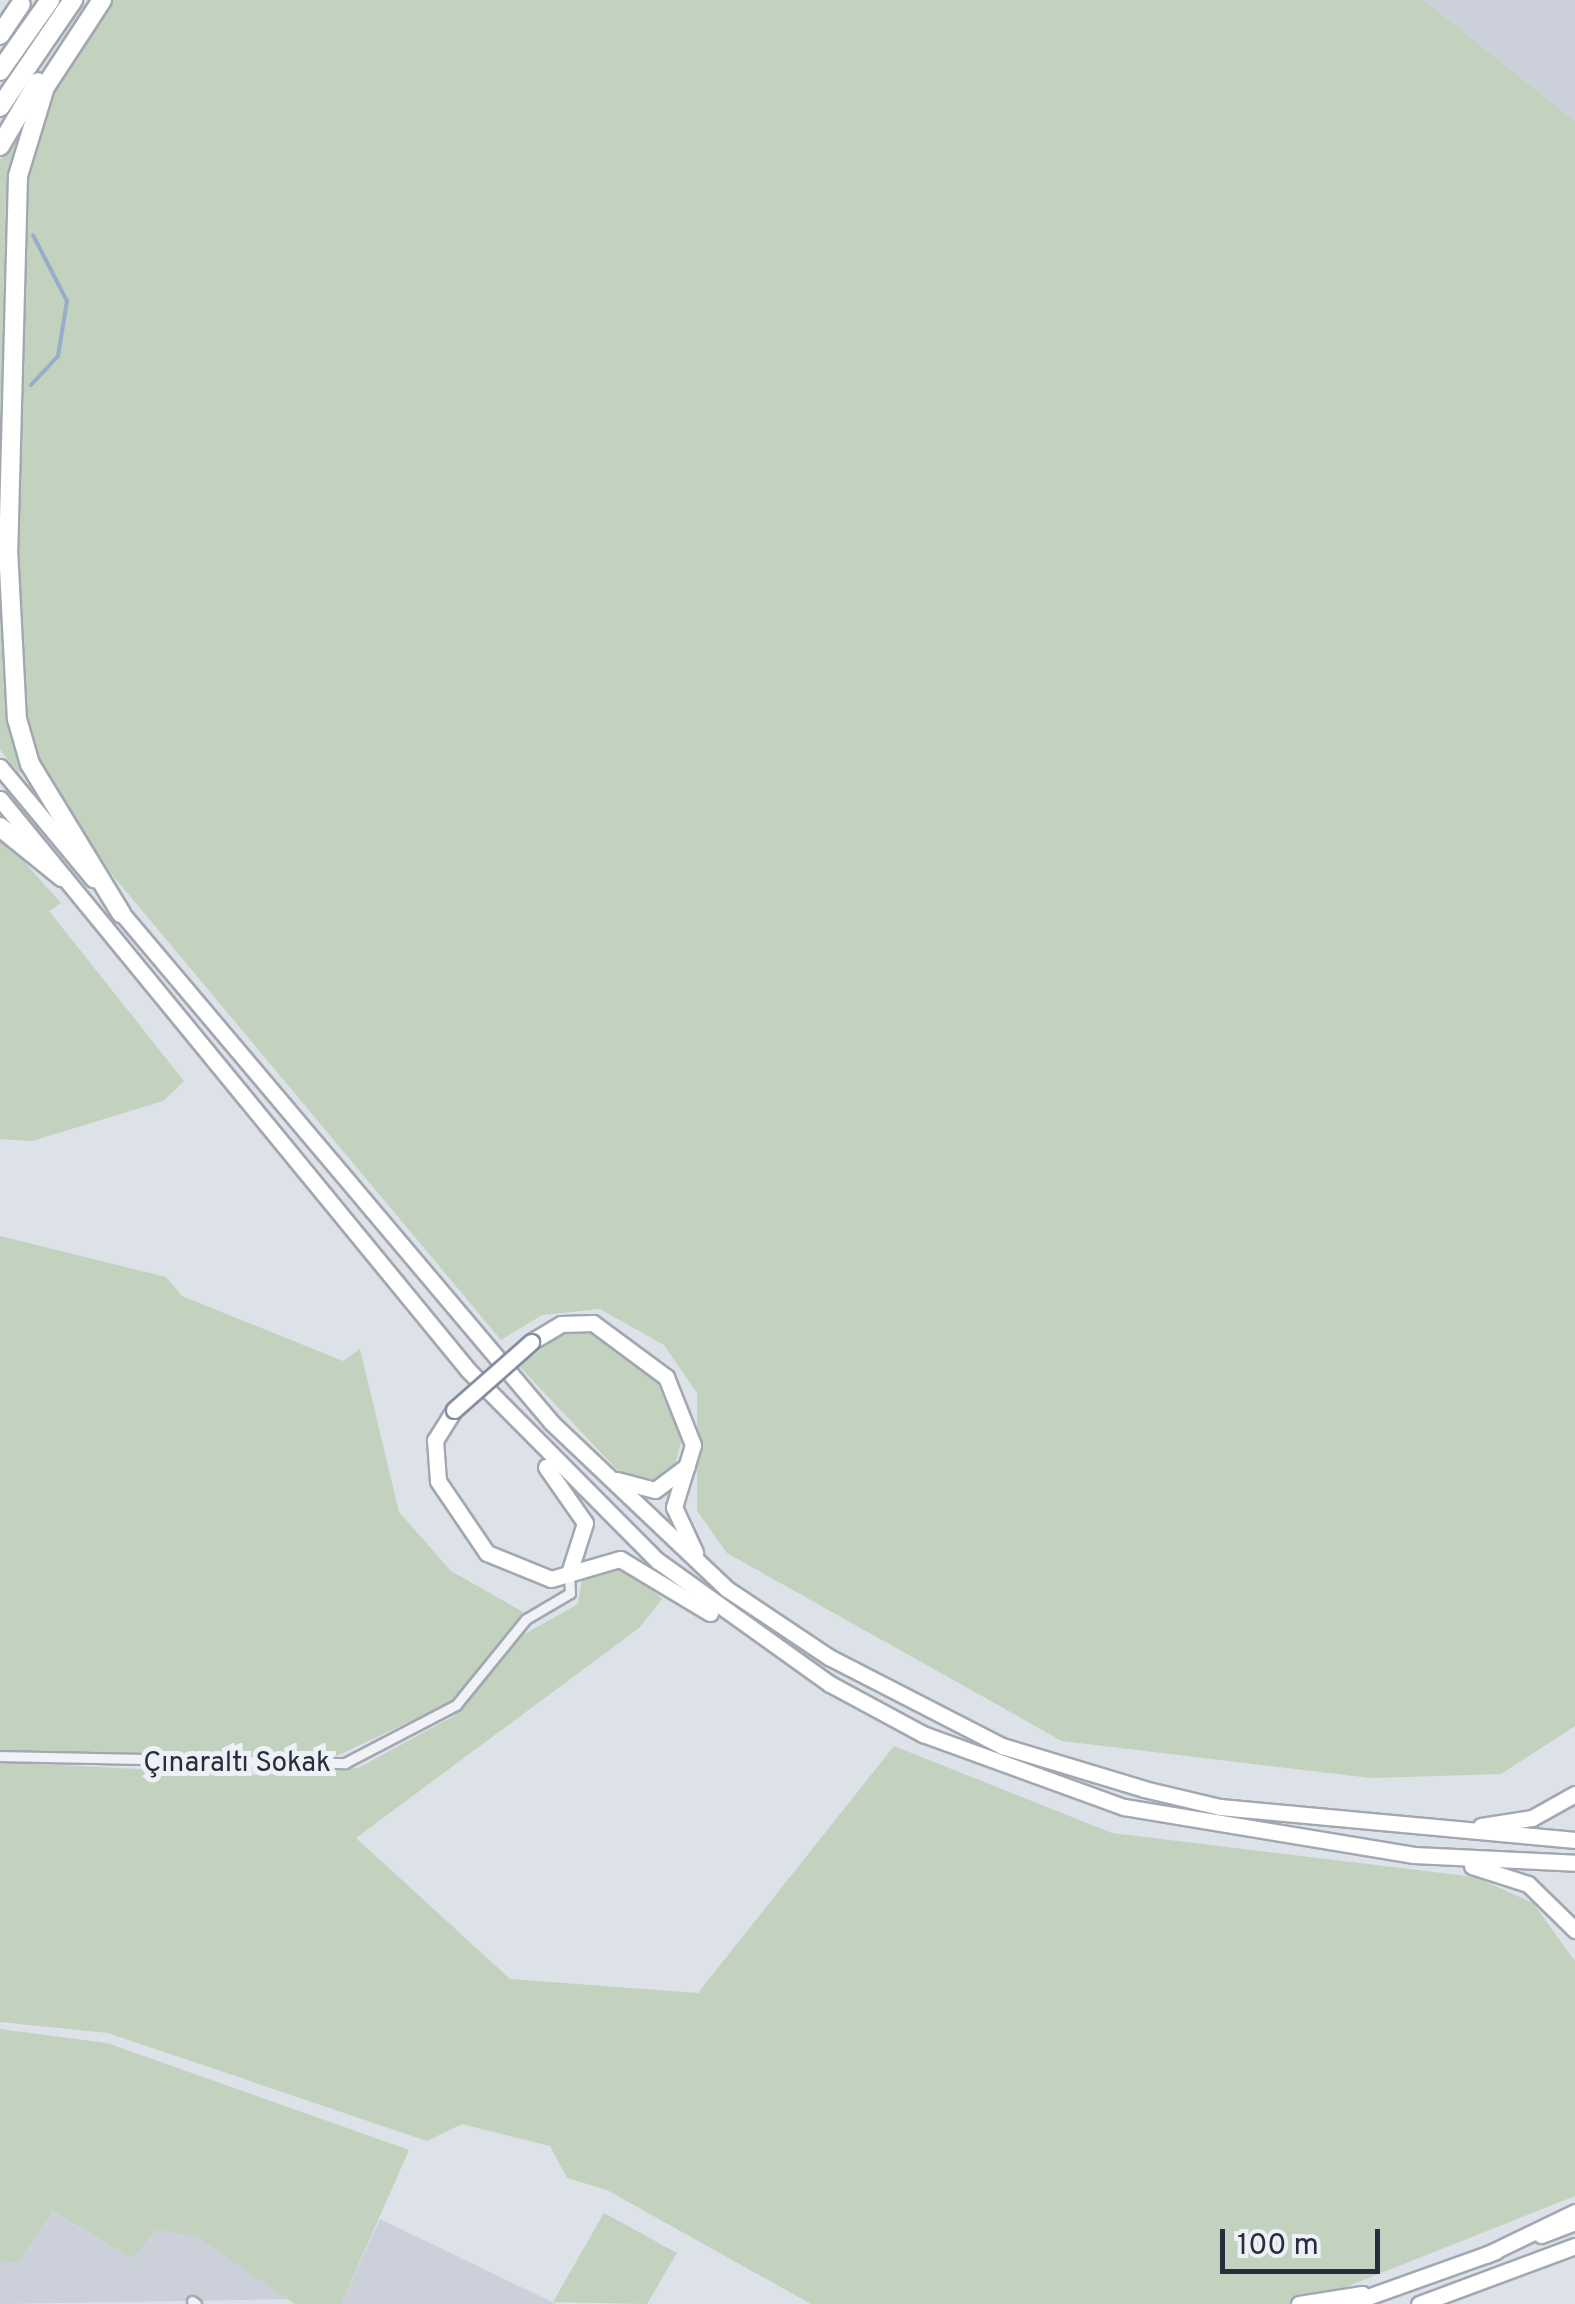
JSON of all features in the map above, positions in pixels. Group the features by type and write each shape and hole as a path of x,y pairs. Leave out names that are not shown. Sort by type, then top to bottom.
{"highway":[{"path":"0,71 50,0"},
{"path":"0,107 72,0"},
{"path":"0,146 100,0"},
{"path":"100,0 45,87 18,176 8,549 17,719 30,764 121,914"},
{"path":"0,26 23,2"},
{"path":"0,35 23,2"},
{"path":"0,827 62,877"}],"main road":[{"path":"0,767 552,1423 728,1589 928,1715 1002,1746 1220,1807 1575,1840"},
{"path":"0,799 582,1513 586,1543 569,1573"},
{"path":"728,1589 677,1524 690,1463 685,1411 638,1349 582,1321 531,1342 454,1410 433,1451 455,1518 512,1569 569,1573 630,1562 830,1684 1038,1782 1252,1833 1414,1855 1515,1876 1575,1930"},
{"path":"468,1370 658,1561 830,1684"},
{"path":"552,1423 638,1491 663,1487 690,1463"},
{"path":"1414,1828 1516,1822 1575,1794"},
{"path":"1414,1855 1575,1863"},
{"path":"1486,2255 1575,2212"},
{"path":"1348,2304 1575,2222"},
{"path":"1419,2304 1575,2246"},
{"path":"1299,2304 1376,2294"}],"street":[{"name":"Çınaraltı Sokak","path":"0,1756 345,1763 456,1705 526,1619 570,1593 569,1573"}],"shaded area":[{"path":"1424,0 1575,0 1575,121"},
{"path":"51,2211 133,2259 156,2230 197,2237 297,2299 0,2304 0,2261 18,2263"},
{"path":"380,2219 556,2304 341,2304"}],"green space":[{"path":"111,0 1424,0 1575,121 1575,1726 1501,1774 1371,1778 1062,1741 727,1553 697,1511 697,1393 664,1345 600,1309 542,1315 501,1340 94,853 39,771 22,706 14,478 22,226 35,132 59,73"},
{"path":"28,114 11,214 2,483 27,771 19,773 0,750 0,160"},
{"path":"0,835 61,903 49,911 184,1081 163,1101 32,1141 0,1139"},
{"path":"0,1236 166,1277 182,1296 343,1361 360,1349 399,1512 451,1571 523,1612 451,1702 328,1760 0,1750"},
{"path":"565,1332 594,1333 653,1374 682,1439 673,1472 649,1483 625,1478 519,1366"},
{"path":"611,1568 632,1571 662,1599 639,1628 356,1838 510,1979 698,1993 894,1746 1112,1833 1475,1877 1533,1903 1575,1961 1575,2196 1303,2304 811,2304 607,2190 567,2178 550,2146 462,2124 427,2141 108,2033 0,2022 0,1762 256,1775 358,1768 454,1716 523,1635 578,1604 582,1580"},
{"path":"0,2029 107,2043 409,2150 341,2304 295,2304 197,2237 156,2230 133,2259 52,2211 18,2263 0,2261"},
{"path":"604,2213 677,2253 647,2304 553,2302"}],"waterway":[{"path":"31,385 58,356 67,301 33,235"}]}
